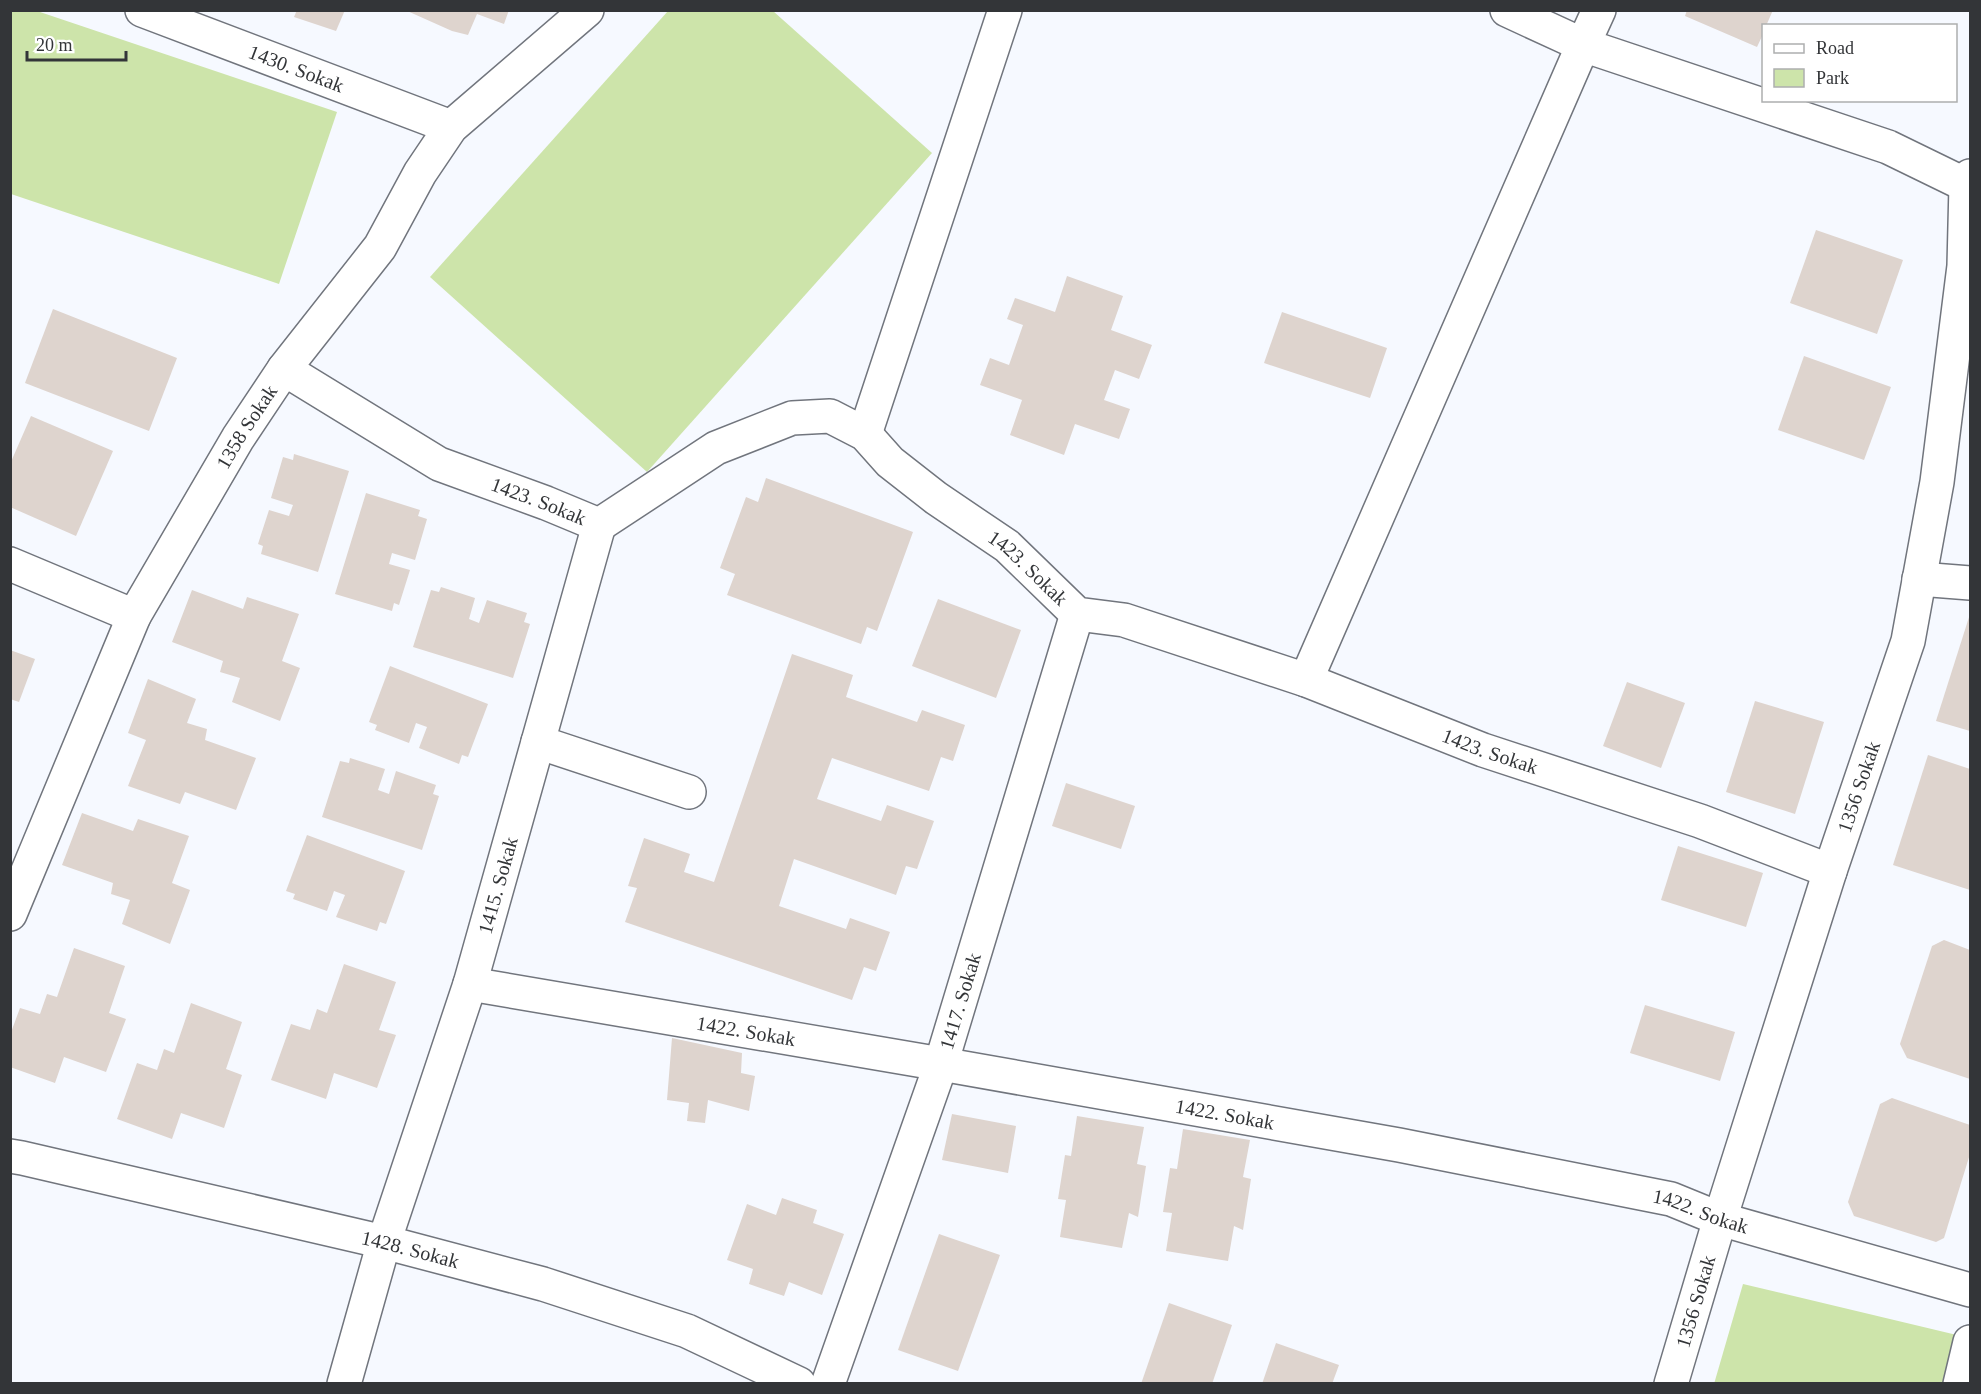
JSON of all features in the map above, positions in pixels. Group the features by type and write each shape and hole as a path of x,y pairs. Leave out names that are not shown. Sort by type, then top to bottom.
{"street":[{"name":"1430. Sokak","path":"142,10 451,127"},
{"name":"1358 Sokak","path":"10,914 134,616 238,438 284,369 381,247 420,173 451,127 587,10"},
{"path":"865,434 1005,10"},
{"path":"1507,10 1583,45 1888,147 1968,180"},
{"path":"1306,680 1599,10"},
{"name":"1356 Sokak","path":"1671,1383 1720,1219 1830,871 1908,641 1937,482 1964,266 1968,180"},
{"name":"1423. Sokak","path":"284,369 439,464 599,525 716,448 792,418 830,416 865,434 890,462 936,498 1007,546 1077,614 1124,620 1306,680 1483,750 1700,821 1830,871"},
{"name":"1415. Sokak","path":"344,1383 384,1242 470,984 599,525"},
{"path":"10,564 134,616"},
{"path":"1919,579 1971,583"},
{"name":"1417. Sokak","path":"828,1383 942,1064 1077,614"},
{"path":"538,742 689,792"},
{"name":"1422. Sokak","path":"470,984 1399,1145 1671,1199 1720,1219 1971,1290"},
{"name":"1428. Sokak","path":"10,1156 384,1242 543,1284 687,1331 799,1383"},
{"path":"1960,1383 1971,1342"}],"green space":[{"path":"11,10 37,11 337,112 279,284 11,194"},
{"path":"668,11 773,11 932,153 647,472 430,277"},
{"path":"1743,1284 1961,1336 1948,1383 1714,1384"}],"building":[{"path":"297,10 345,10 336,31 294,17"},
{"path":"405,10 509,10 504,24 477,14 468,35 452,31"},
{"path":"1687,10 1773,10 1767,24 1762,24 1762,36 1757,47 1685,16"},
{"path":"1816,230 1903,260 1877,334 1790,303"},
{"path":"1067,276 1123,296 1111,330 1152,345 1139,379 1115,370 1104,400 1130,409 1119,439 1075,424 1064,455 1010,435 1022,400 980,385 990,358 1009,365 1023,325 1007,319 1015,298 1055,312"},
{"path":"53,309 177,358 149,431 25,383"},
{"path":"1282,312 1387,348 1370,398 1264,363"},
{"path":"1804,356 1891,387 1864,460 1778,430"},
{"path":"31,416 113,451 76,536 10,507 10,464"},
{"path":"294,454 349,471 318,572 261,554 263,546 258,544 269,510 289,516 293,505 271,498 283,457 293,460"},
{"path":"766,478 913,532 877,631 867,627 861,644 727,595 735,574 720,568 746,497 758,502"},
{"path":"366,493 420,510 418,516 427,519 415,560 392,553 389,564 410,570 399,605 394,603 392,611 335,594"},
{"path":"441,587 475,598 469,619 479,623 487,600 527,613 524,622 530,624 513,678 413,647 431,590 439,592"},
{"path":"192,590 243,609 247,597 299,614 282,661 300,668 280,721 232,702 240,678 220,672 223,661 172,642"},
{"path":"938,599 1021,630 996,698 912,666"},
{"path":"1970,614 1970,731 1936,721"},
{"path":"10,650 35,659 19,702 10,699"},
{"path":"792,654 853,675 846,697 917,722 922,710 965,725 953,761 941,757 929,791 832,758 817,799 881,821 887,805 934,821 917,869 906,866 896,895 794,859 779,906 846,929 850,918 890,932 876,971 864,967 852,1000 625,922 637,888 628,886 644,838 690,854 684,872 714,882"},
{"path":"390,666 488,704 468,757 462,755 459,764 419,748 427,727 416,723 409,743 375,730 377,725 369,722"},
{"path":"148,679 196,699 187,723 207,729 205,740 256,758 236,810 185,792 180,804 128,786 146,740 128,733"},
{"path":"1627,682 1685,703 1661,768 1603,746"},
{"path":"1755,701 1824,722 1795,814 1726,792"},
{"path":"1928,755 1970,769 1970,890 1893,865"},
{"path":"350,758 385,769 378,790 389,794 396,771 436,785 433,794 439,796 422,850 322,817 340,761 349,763"},
{"path":"1066,783 1135,806 1121,849 1052,826"},
{"path":"82,813 133,831 138,819 189,836 172,883 190,890 170,944 122,924 130,900 111,894 113,883 62,865"},
{"path":"307,835 405,871 386,924 380,922 377,931 336,917 345,895 334,891 327,911 293,899 295,894 286,891"},
{"path":"1678,846 1763,873 1746,927 1661,900"},
{"path":"1944,940 1970,950 1970,1079 1907,1058 1900,1044 1932,946"},
{"path":"74,948 125,966 109,1013 126,1019 106,1072 64,1057 55,1083 10,1067 10,1035 20,1008 40,1014 47,994 57,997"},
{"path":"344,964 396,982 379,1030 396,1035 377,1088 334,1073 326,1099 271,1080 291,1024 310,1030 317,1009 327,1013"},
{"path":"191,1003 242,1022 226,1069 242,1075 224,1128 181,1113 172,1139 117,1119 137,1063 157,1070 164,1049 174,1053"},
{"path":"1645,1005 1735,1032 1720,1081 1630,1053"},
{"path":"672,1038 742,1053 741,1073 755,1076 749,1111 708,1100 705,1123 687,1121 689,1103 667,1100"},
{"path":"1892,1098 1970,1125 1970,1154 1944,1238 1936,1242 1854,1216 1848,1202 1880,1104"},
{"path":"952,1114 1016,1126 1008,1173 942,1160"},
{"path":"1077,1116 1144,1127 1137,1164 1146,1166 1138,1217 1129,1213 1122,1248 1060,1237 1066,1200 1058,1199 1065,1155 1071,1156"},
{"path":"1183,1129 1250,1140 1243,1177 1251,1179 1243,1230 1234,1226 1228,1261 1166,1251 1172,1213 1163,1212 1170,1168 1177,1169"},
{"path":"782,1198 817,1210 813,1223 844,1234 822,1295 789,1282 784,1296 749,1284 753,1269 727,1260 747,1204 776,1215"},
{"path":"939,1234 1000,1255 958,1371 898,1350"},
{"path":"1169,1303 1232,1325 1212,1384 1141,1384"},
{"path":"1276,1343 1339,1365 1332,1384 1262,1384"}]}
